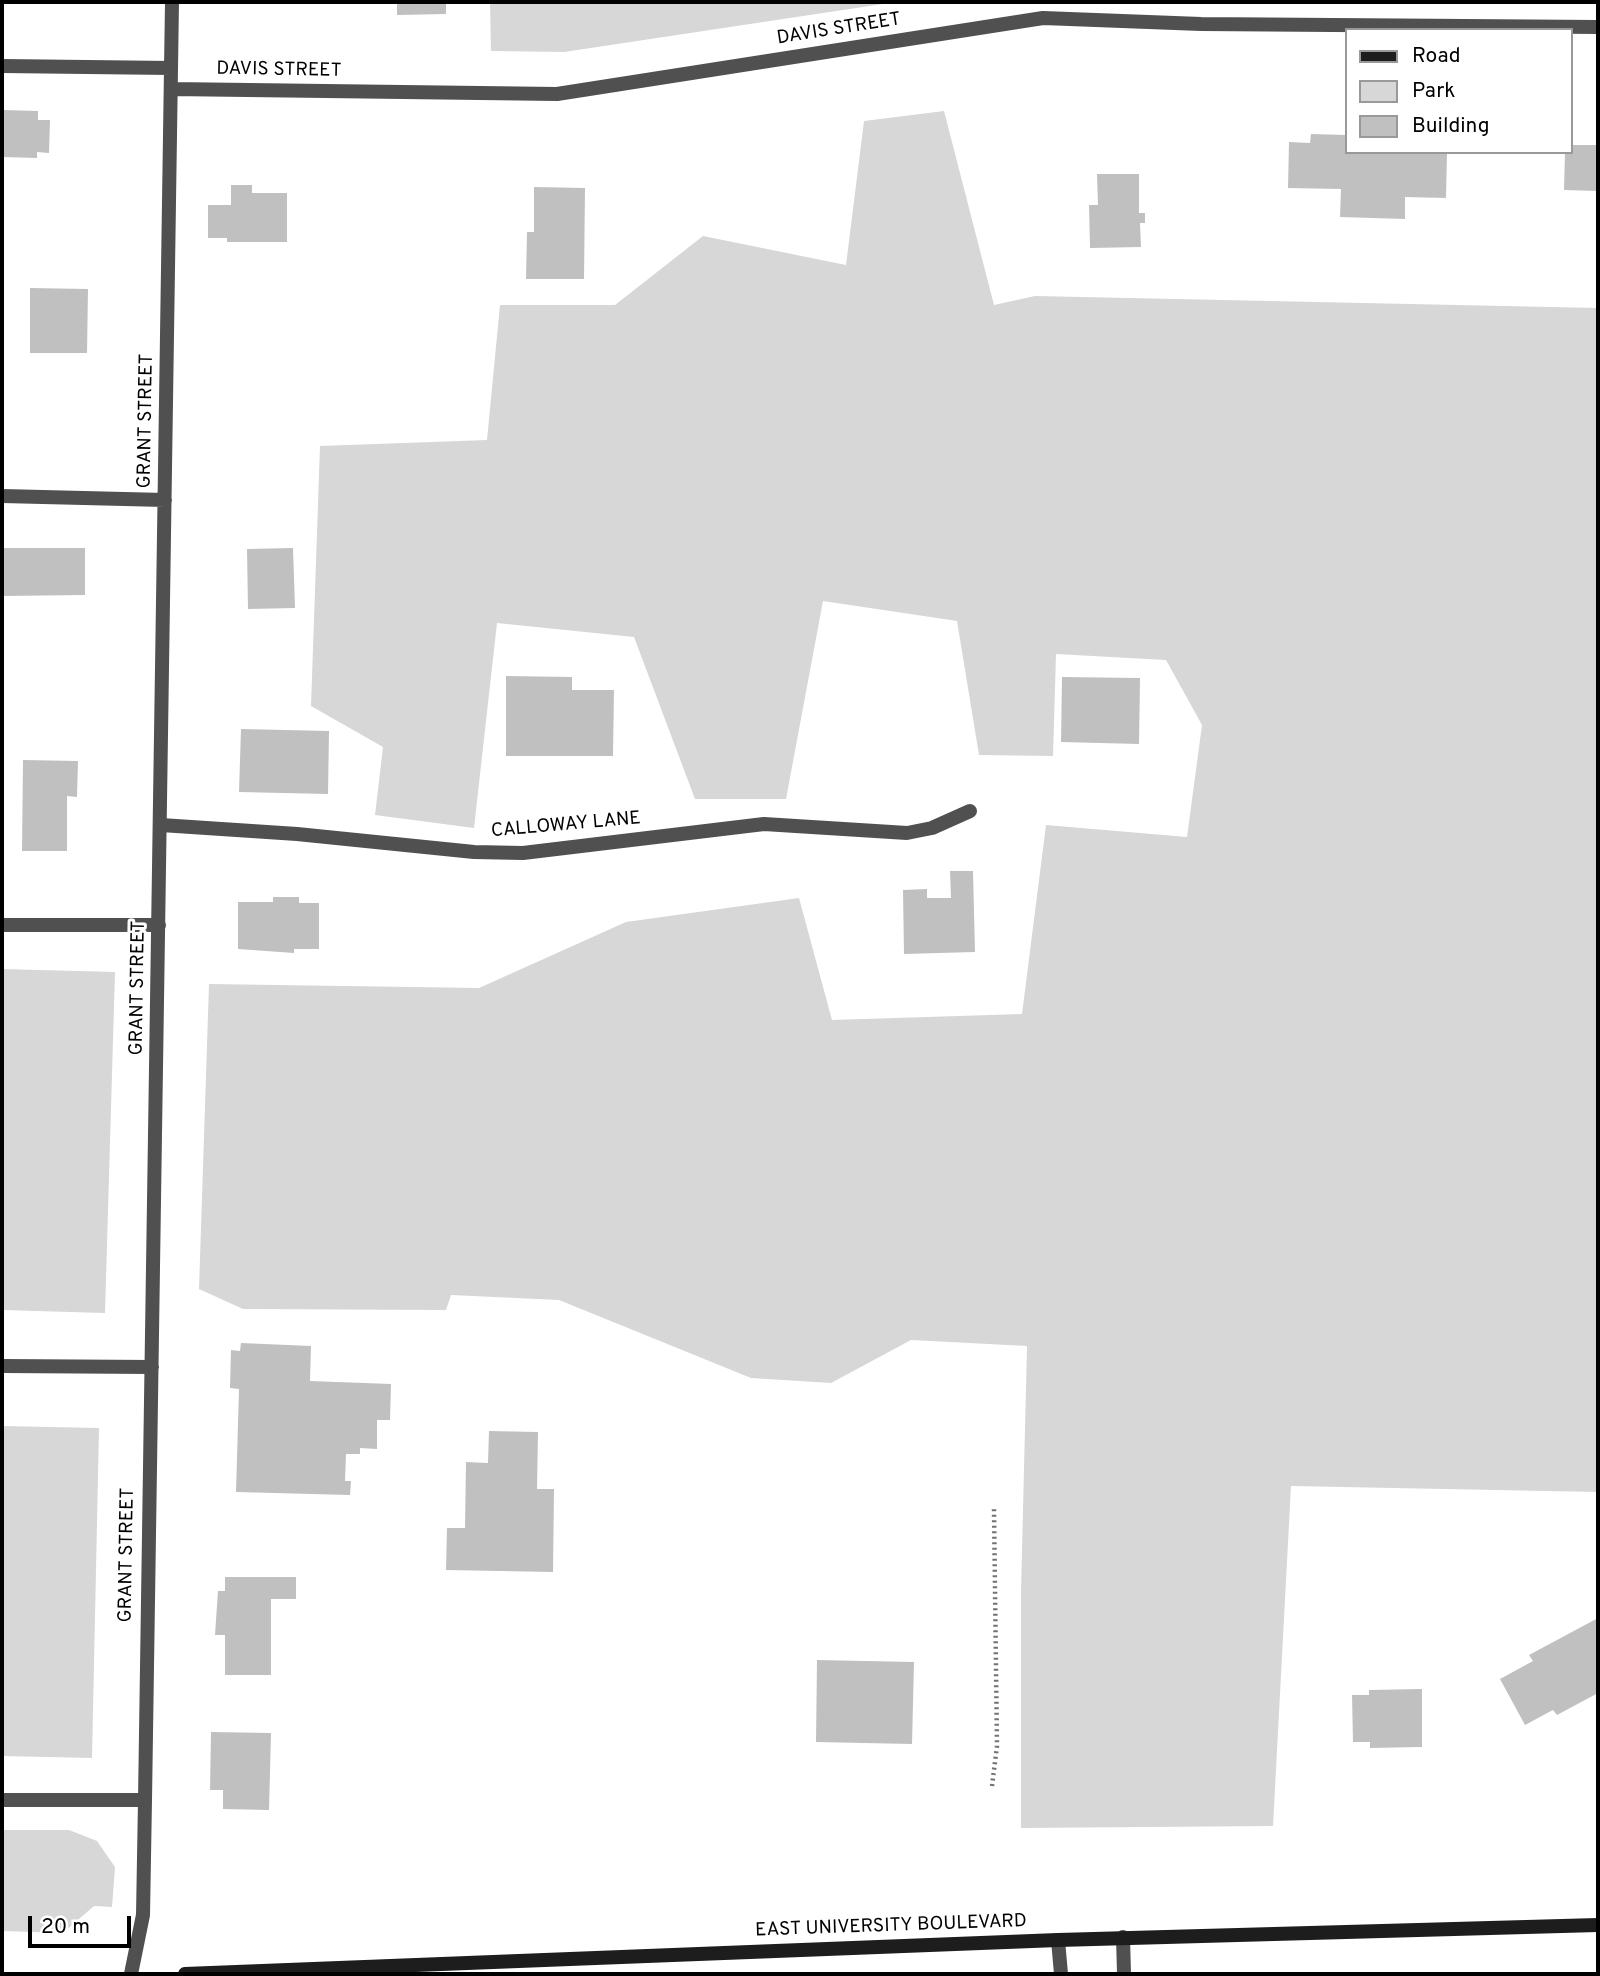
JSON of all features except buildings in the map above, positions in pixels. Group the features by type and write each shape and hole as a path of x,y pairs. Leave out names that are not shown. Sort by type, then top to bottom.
{"street":[{"name":"GRANT STREET","path":"131,1974 143,1915 172,2"},
{"name":"DAVIS STREET","path":"171,89 557,94 1043,18 1200,24 1598,27"},
{"path":"2,66 171,68"},
{"path":"2,496 165,500"},
{"name":"CALLOWAY LANE","path":"161,825 331,837 474,852 523,853 764,824 907,833 932,828 970,811"},
{"path":"2,925 159,925"},
{"path":"2,1366 152,1367"},
{"path":"2,1800 145,1800"},
{"name":"EAST UNIVERSITY BOULEVARD","path":"185,1974 1124,1937 1598,1925"},
{"path":"1124,1937 1124,1974"},
{"path":"1058,1940 1061,1974"}],"path":[{"path":"992,1786 998,1746 994,1509"}],"green space":[{"path":"490,2 896,2 564,52 491,51"},
{"path":"944,111 994,305 1035,296 1598,308 1598,1492 1291,1486 1273,1826 1021,1828 1021,1592 1027,1346 911,1340 831,1383 751,1378 559,1300 451,1295 446,1310 243,1309 199,1289 209,984 479,988 626,922 799,898 832,1020 1022,1014 1046,825 1187,837 1202,725 1166,660 1056,654 1053,756 979,755 957,621 823,601 786,799 695,799 634,637 497,623 474,828 375,815 383,747 311,706 320,446 487,440 500,305 615,305 703,236 846,265 864,121"},
{"path":"2,969 115,972 105,1313 2,1310"},
{"path":"2,1426 99,1428 92,1758 2,1756"},
{"path":"2,1830 69,1830 97,1841 115,1867 112,1907 94,1906 63,1933 2,1931"}]}
